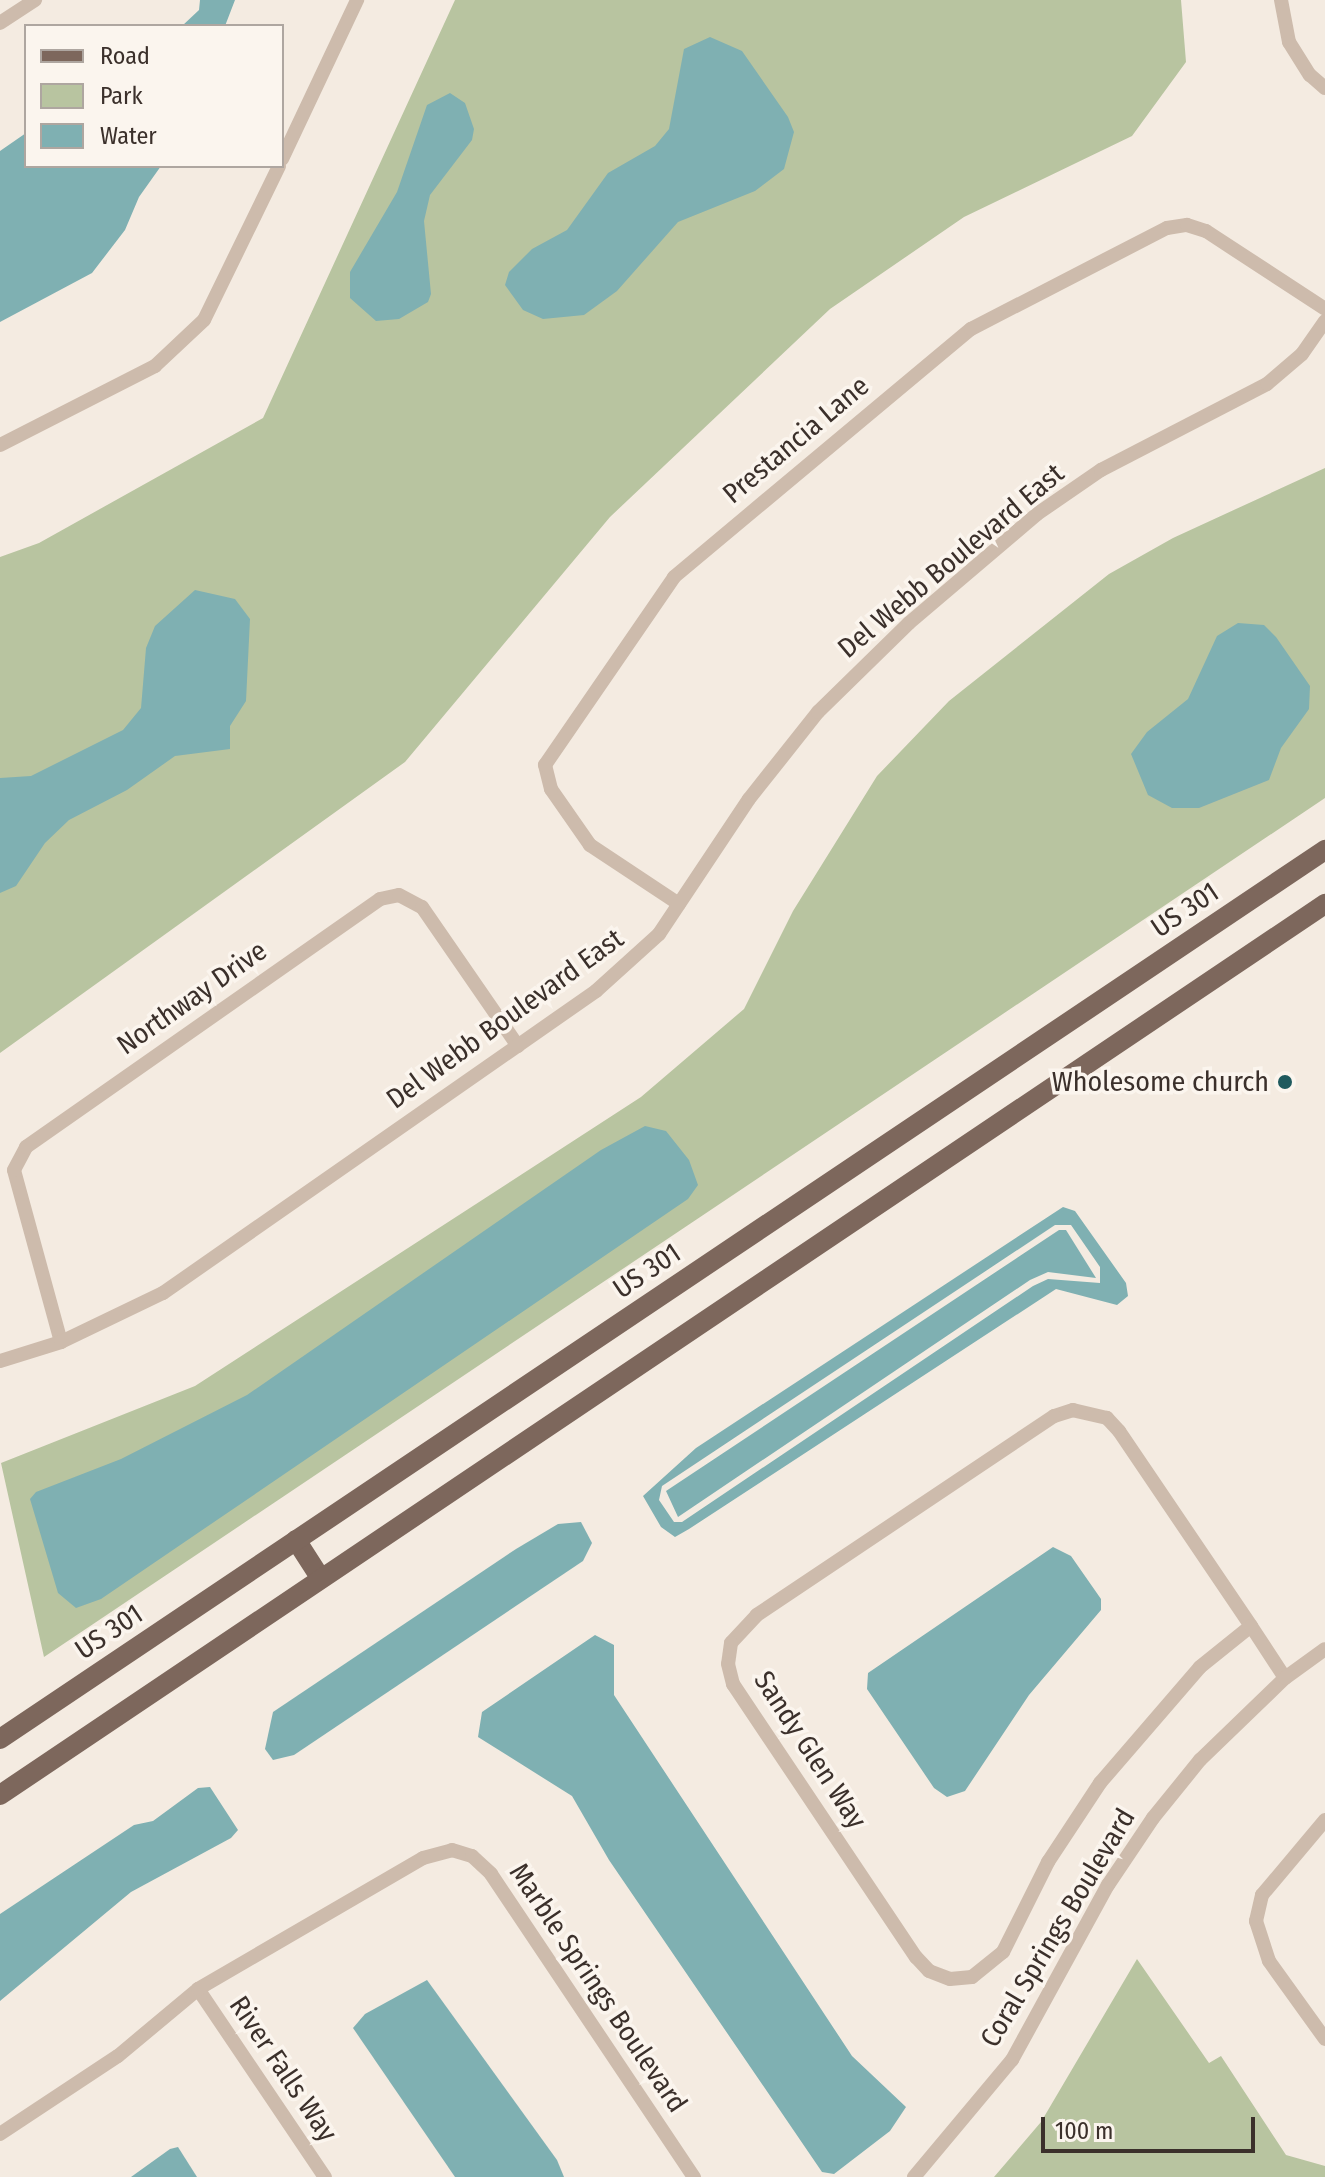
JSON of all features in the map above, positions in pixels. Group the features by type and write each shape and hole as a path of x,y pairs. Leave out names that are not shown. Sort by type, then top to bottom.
{"main road":[{"name":"US 301","path":"0,1739 1325,850"},
{"path":"0,1795 1325,904"},
{"path":"296,1540 321,1579"}],"street":[{"path":"0,23 35,0"},
{"path":"284,155 357,0"},
{"path":"1281,0 1289,42 1310,75 1325,88"},
{"path":"0,445 155,366 204,320 278,168"},
{"name":"Prestancia Lane","path":"679,904 590,845 551,789 545,765 674,577 971,329 1167,228 1187,225 1206,231 1325,309"},
{"name":"Del Webb Boulevard East","path":"0,1361 61,1342 163,1293 518,1046 640,954 679,904 749,799 818,712 909,623 1037,514 1101,470 1267,384 1302,354 1325,321"},
{"name":"Northway Drive","path":"61,1342 14,1170 26,1147 380,899 399,895 422,907 518,1046"},
{"name":"Sandy Glen Way","path":"1251,1626 1200,1667 1100,1783 1048,1862 1003,1952 972,1977 950,1979 929,1971 916,1957 733,1684 728,1664 731,1643 757,1615 1054,1416 1073,1410 1107,1418 1119,1431 1251,1626 1285,1678"},
{"name":"Coral Springs Boulevard","path":"914,2177 1012,2060 1108,1885 1153,1818 1200,1760 1285,1678 1325,1649"},
{"path":"1325,1820 1262,1895 1256,1921 1269,1961 1325,2039"},
{"name":"Marble Springs Boulevard","path":"0,2134 118,2056 198,1989 423,1858 452,1850 472,1856 491,1874 694,2177"},
{"name":"River Falls Way","path":"198,1989 325,2177"}],"green space":[{"path":"455,0 1181,0 1186,62 1132,136 964,217 830,309 610,517 405,762 0,1053 0,557 39,543 263,418"},
{"path":"1325,468 1325,798 44,1657 1,1463 195,1386 641,1097 744,1009 793,911 877,776 949,701 1109,574 1173,538"},
{"path":"1137,1959 1209,2063 1221,2056 1286,2155 1325,2166 1325,2177 994,2177 1041,2122"}],"water":[{"path":"200,0 235,0 226,24 184,24 199,10"},
{"path":"710,37 742,51 788,117 794,132 784,169 755,191 678,222 617,291 584,315 543,319 523,310 505,285 509,272 532,249 567,230 608,173 655,146 669,129 684,49"},
{"path":"450,93 465,103 474,129 472,140 430,195 424,221 431,294 428,302 399,319 376,321 350,298 350,272 397,192 427,105"},
{"path":"24,134 24,168 160,168 139,197 125,230 92,273 0,322 0,151"},
{"path":"195,590 235,599 250,619 246,701 230,726 230,749 175,756 127,790 69,820 45,843 16,886 0,893 0,778 31,776 123,730 141,708 146,648 155,626"},
{"path":"1238,623 1264,625 1276,637 1310,686 1309,709 1281,748 1269,780 1199,808 1172,808 1148,795 1131,754 1147,732 1188,699 1217,636"},
{"path":"645,1126 666,1131 689,1160 698,1185 688,1199 101,1599 76,1608 58,1593 30,1499 36,1492 121,1459 247,1395 601,1150"},
{"path":"1063,1207 1075,1211 1126,1283 1128,1296 1117,1305 1056,1289 675,1537 661,1527 643,1496 696,1448","holes":["1055,1225 1071,1225 1100,1267 1100,1283 1048,1279 1033,1286 682,1522 674,1522 659,1500 662,1486"]},
{"path":"1059,1230 1066,1230 1096,1278 1048,1272 1030,1280 678,1517 666,1491"},
{"path":"581,1522 592,1543 583,1561 294,1755 273,1760 265,1749 273,1712 516,1549 558,1524"},
{"path":"1053,1547 1071,1556 1101,1599 1101,1610 1029,1695 965,1791 947,1797 934,1788 867,1689 868,1673"},
{"path":"595,1635 614,1645 614,1695 852,2056 906,2107 890,2131 834,2174 822,2172 609,1860 572,1796 478,1737 482,1712"},
{"path":"210,1787 238,1830 231,1838 131,1892 0,2001 0,1914 134,1825 153,1821 198,1788"},
{"path":"427,1980 557,2160 564,2177 455,2177 353,2028 365,2014"},
{"path":"178,2147 197,2177 131,2177 170,2149"}],"place":[{"name":"Wholesome church","path":"1285,1082"}]}
